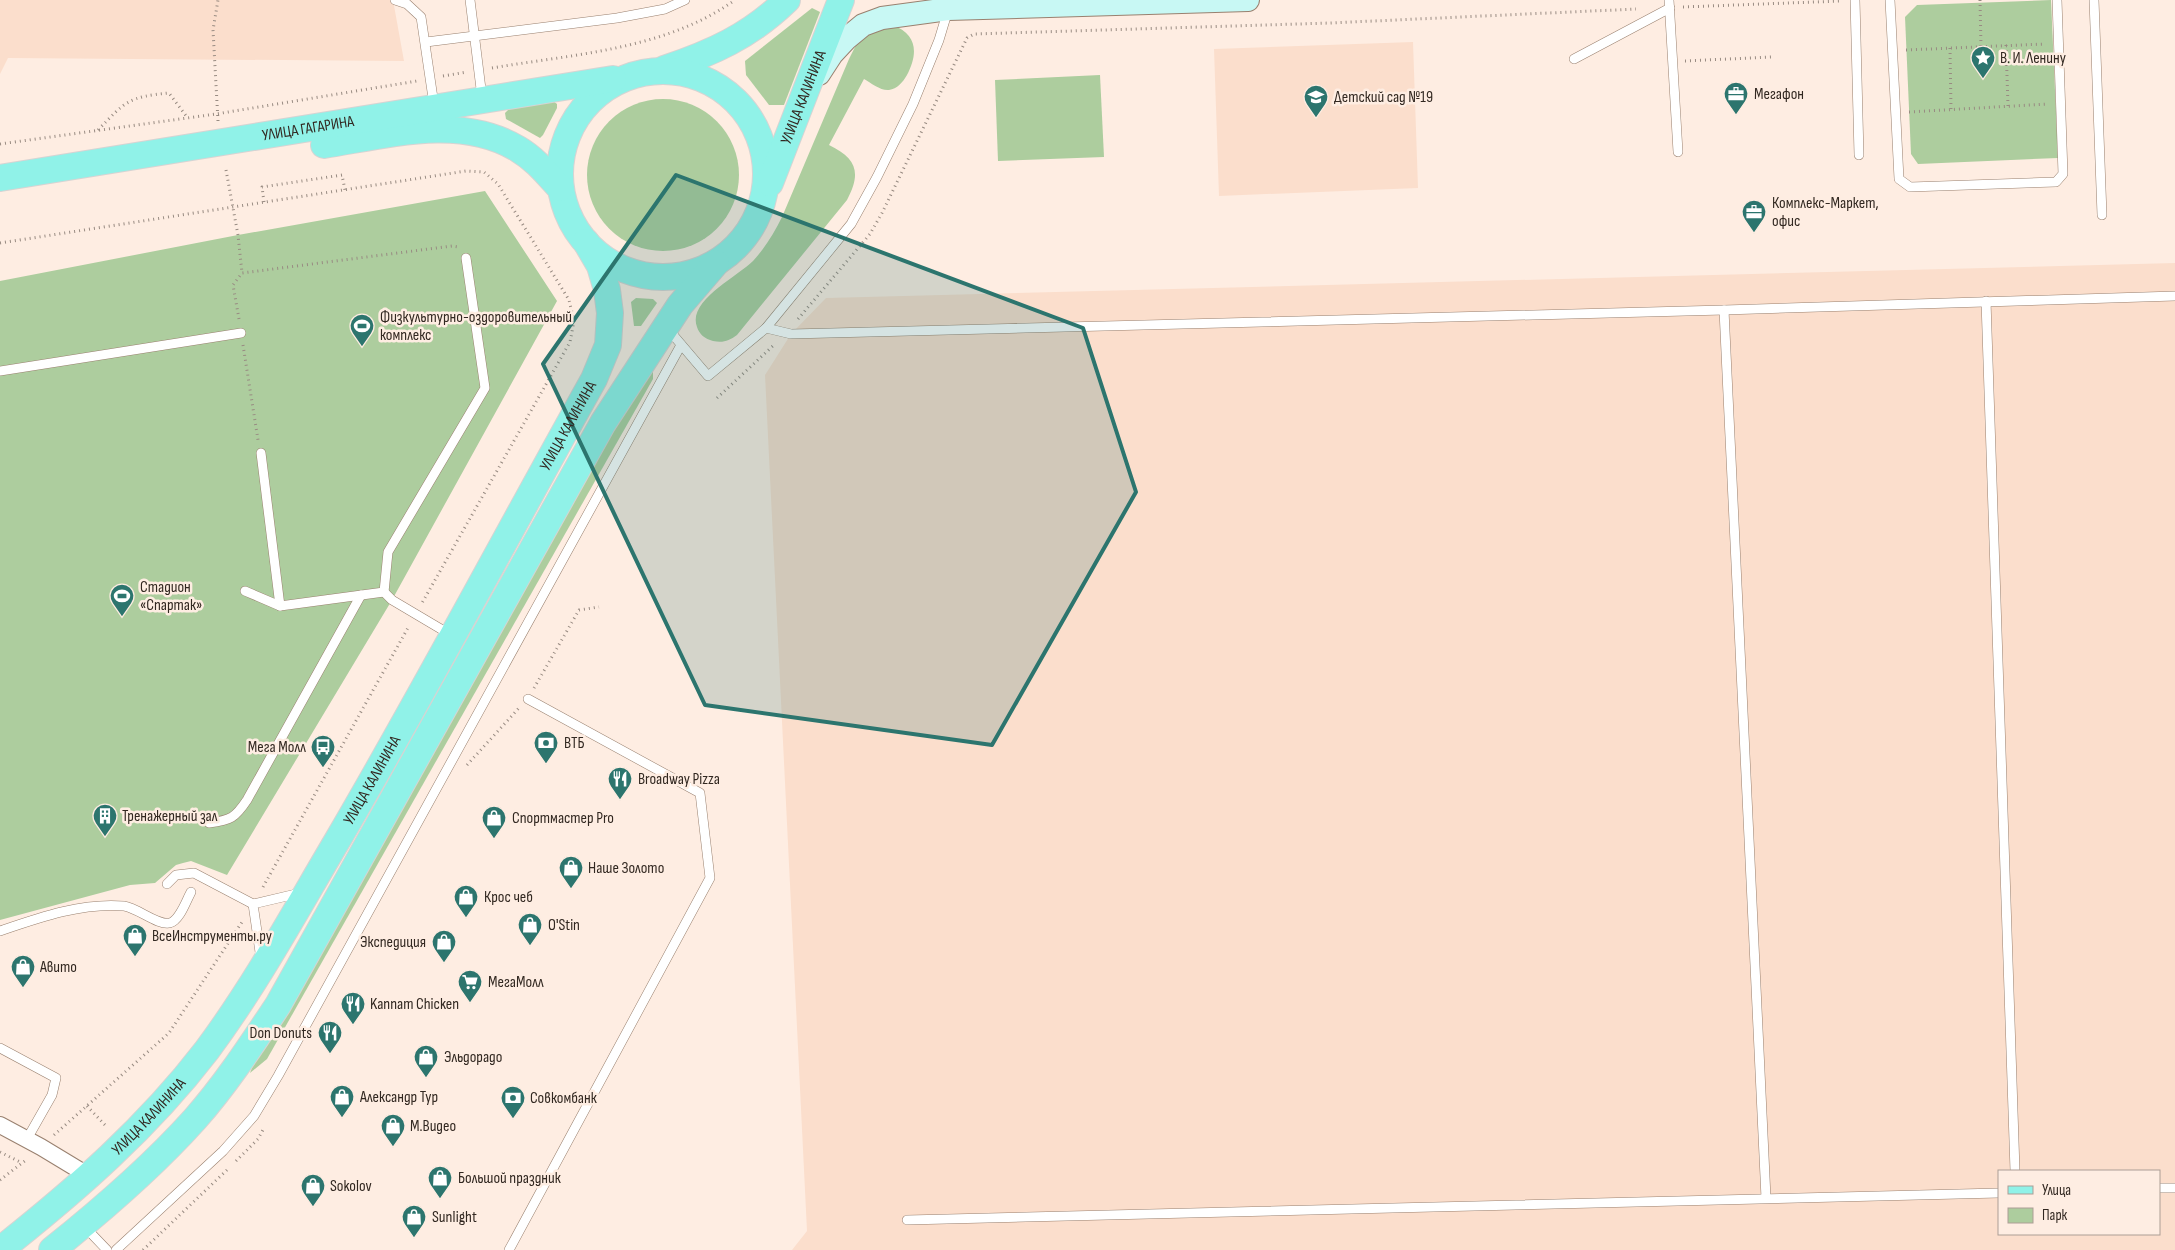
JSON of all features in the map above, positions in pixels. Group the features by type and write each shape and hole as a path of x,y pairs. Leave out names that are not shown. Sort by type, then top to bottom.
{"main road":[{"path":"661,70 703,56 729,43 754,28 787,0"},
{"name":"УЛИЦА КАЛИНИНА","path":"52,1250 149,1166 196,1119 238,1064 278,1005 604,423 674,336 680,305 716,263 733,252 747,236 758,216 842,0"},
{"path":"661,70 687,74 710,82 733,97 750,118 760,137 766,162 766,193"},
{"name":"УЛИЦА ГАГАРИНА","path":"0,178 616,79 661,70"},
{"path":"616,79 595,92 580,112 567,136 562,158 560,188 569,216 586,242 608,262 632,273 655,278 676,278 698,272 716,263"},
{"name":"УЛИЦА ГАГАРИНА","path":"0,195 397,133 444,129 476,132 499,139 519,149 540,165 560,188"},
{"name":"УЛИЦА КАЛИНИНА","path":"3,1243 89,1176 125,1143 168,1096 206,1050 250,988 308,891 368,787 594,379 608,345 610,313 607,290 600,266 586,242"}],"street":[{"path":"897,0 909,5 948,10"},
{"path":"802,102 832,54 846,39 863,25 882,18 948,10 1248,0"},
{"path":"0,1125 89,1176"}],"lane":[{"path":"395,0 406,2 421,17 435,108"},
{"path":"470,0 483,100"},
{"path":"426,42 617,18 665,9 685,0"},
{"path":"1855,0 1859,155"},
{"path":"1890,0 1899,179 1910,187 2056,182 2063,174 2057,0"},
{"path":"2094,0 2102,215"},
{"path":"1574,59 1669,4 1678,152"},
{"path":"116,1250 223,1152 254,1116 278,1076 674,336 708,376 766,328 851,224 877,177 913,104 939,40 948,10"},
{"path":"384,592 388,552 485,388 466,258"},
{"path":"766,328 785,333 1724,310 2175,296"},
{"path":"1986,301 2015,1170"},
{"path":"1724,310 1766,1198"},
{"path":"0,371 241,333"},
{"path":"261,453 280,606"},
{"path":"245,591 280,606 384,592"},
{"path":"384,592 392,600 452,636"},
{"path":"208,823 226,821 237,815 361,595"},
{"path":"509,1250 710,878 700,793 528,698"},
{"path":"167,884 176,876 186,872 194,873 253,904 308,891"},
{"path":"0,931 42,918 105,906 131,907 161,922 169,923 177,918 191,892"},
{"path":"253,904 262,969"},
{"path":"0,1048 56,1078 52,1095 27,1139"},
{"path":"2160,1188 2175,1188"},
{"path":"907,1220 1998,1193"},
{"path":"83,1225 107,1250"}],"path":[{"path":"216,114 213,30 218,0"},
{"path":"486,69 652,39 698,22 735,0"},
{"path":"918,140 967,38 974,34 1330,23 1669,4 1855,0"},
{"path":"1980,0 1982,46"},
{"path":"1893,50 2059,43"},
{"path":"2006,45 2008,106"},
{"path":"1950,48 1951,110"},
{"path":"1672,62 1771,57"},
{"path":"440,77 471,72"},
{"path":"0,144 216,114 421,80"},
{"path":"98,130 124,103 144,96 169,93 188,118"},
{"path":"1896,112 2061,104"},
{"path":"0,139 7,143"},
{"path":"226,170 242,272 233,285 261,453"},
{"path":"264,202 262,187 342,175 345,190"},
{"path":"0,243 232,207"},
{"path":"242,272 452,246 461,248 466,258"},
{"path":"717,398 785,333"},
{"path":"550,661 579,610 599,607"},
{"path":"259,893 410,624"},
{"path":"52,1137 155,1046 173,1027 247,914"},
{"path":"88,1106 105,1124"},
{"path":"0,1152 22,1163"},
{"path":"0,1180 28,1158"}],"highlighted area":[{"path":"676,175 1083,328 1136,492 992,745 705,705 543,364"}],"shaded area":[{"path":"0,0 393,0 404,61 8,58 0,74"},
{"name":"Детский сад №19","path":"1413,42 1418,188 1219,196 1214,49"},
{"path":"2175,263 2175,1250 792,1250 807,1231 765,375 791,334 826,298"}],"green space":[{"path":"2051,0 2058,158 1918,164 1911,154 1905,17 1917,5"},
{"path":"812,8 820,12 784,105 769,105 746,75 745,61"},
{"path":"892,25 901,29 911,39 914,52 907,75 900,85 889,90 879,88 864,79 829,145 845,155 854,167 854,181 847,200 737,335 723,342 705,338 697,327 696,317 699,308 715,290 753,261 772,235 782,217 860,37"},
{"path":"1100,75 1104,157 998,161 995,80"},
{"path":"663,99 678,100 692,104 705,111 717,121 727,133 734,146 738,160 738,190 734,204 727,217 717,229 705,239 692,246 678,250 663,251 648,250 634,246 621,239 609,229 599,217 592,204 588,190 587,175 588,160 592,146 599,133 609,121 621,111 634,104 648,100"},
{"path":"553,101 557,104 557,108 540,138 506,119 505,113 509,109"},
{"path":"485,191 557,301 392,600 227,875 191,861 176,865 155,883 130,885 0,920 0,281 238,235"},
{"path":"636,298 653,299 657,303 641,326 634,326 631,302"},
{"path":"648,371 653,372 653,379 267,1059 250,1073 258,1052"}],"place":[{"name":"В. И. Ленину","path":"1983,79"},
{"name":"Мегафон","path":"1736,115"},
{"name":"Детский сад №19","path":"1316,118"},
{"name":"Комплекс-Маркет, офис","path":"1754,233"},
{"name":"Физкультурно-оздоровительный комплекс","path":"362,347"},
{"name":"Стадион «Спартак»","path":"122,617"},
{"name":"ВТБ","path":"546,764"},
{"name":"Мега Молл","path":"323,768"},
{"name":"Broadway Pizza","path":"620,800"},
{"name":"Тренажерный зал","path":"105,837"},
{"name":"Спортмастер Pro","path":"494,839"},
{"name":"Наше Золото","path":"571,889"},
{"name":"Крос чеб","path":"466,918"},
{"name":"O'Stin","path":"530,946"},
{"name":"ВсеИнструменты.ру","path":"135,957"},
{"name":"Экспедиция","path":"444,963"},
{"name":"Авито","path":"23,988"},
{"name":"МегаМолл","path":"470,1003"},
{"name":"Kannam Chicken","path":"353,1025"},
{"name":"Don Donuts","path":"330,1054"},
{"name":"Эльдорадо","path":"426,1078"},
{"name":"Александр Тур","path":"342,1118"},
{"name":"Совкомбанк","path":"513,1119"},
{"name":"М.Видео","path":"393,1147"},
{"name":"Большой праздник","path":"440,1199"},
{"name":"Sokolov","path":"313,1207"},
{"name":"Sunlight","path":"414,1238"}]}
